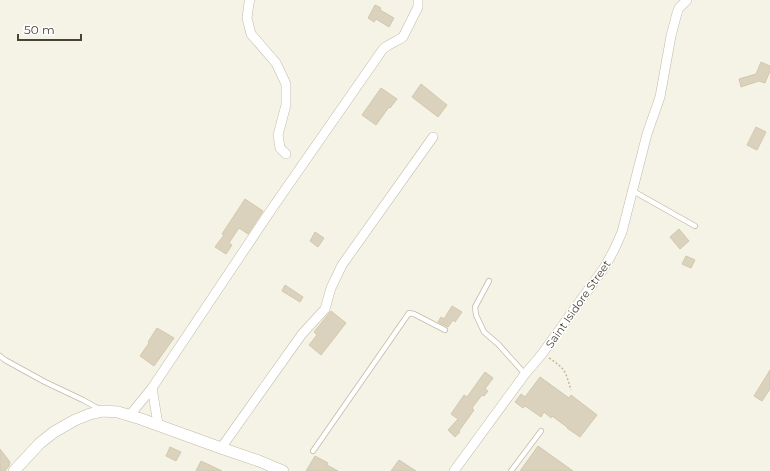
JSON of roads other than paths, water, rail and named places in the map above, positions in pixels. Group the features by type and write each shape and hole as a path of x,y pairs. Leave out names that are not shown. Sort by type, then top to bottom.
{"street":[{"path":"250,0 247,18 251,34 276,63 286,84 286,105 278,134 280,148 286,154"},
{"path":"130,415 152,388 271,210 383,49 388,44 403,37 418,7 418,0"},
{"name":"Saint Isidore Street","path":"454,471 525,374 542,354 604,268 614,250 622,232 647,134 660,97 676,13 687,0"},
{"path":"221,448 302,334 325,309 331,288 342,265 433,137"},
{"path":"152,388 158,424"},
{"path":"14,471 40,443 54,432 74,420 103,410 130,415 158,424 283,471"}],"lane":[{"path":"633,191 695,226"},
{"path":"489,281 475,307 476,315 484,332 498,344 525,374"},
{"path":"313,451 409,313 414,314 445,330"},
{"path":"0,356 45,382 103,410"},
{"path":"511,471 541,431"}]}
